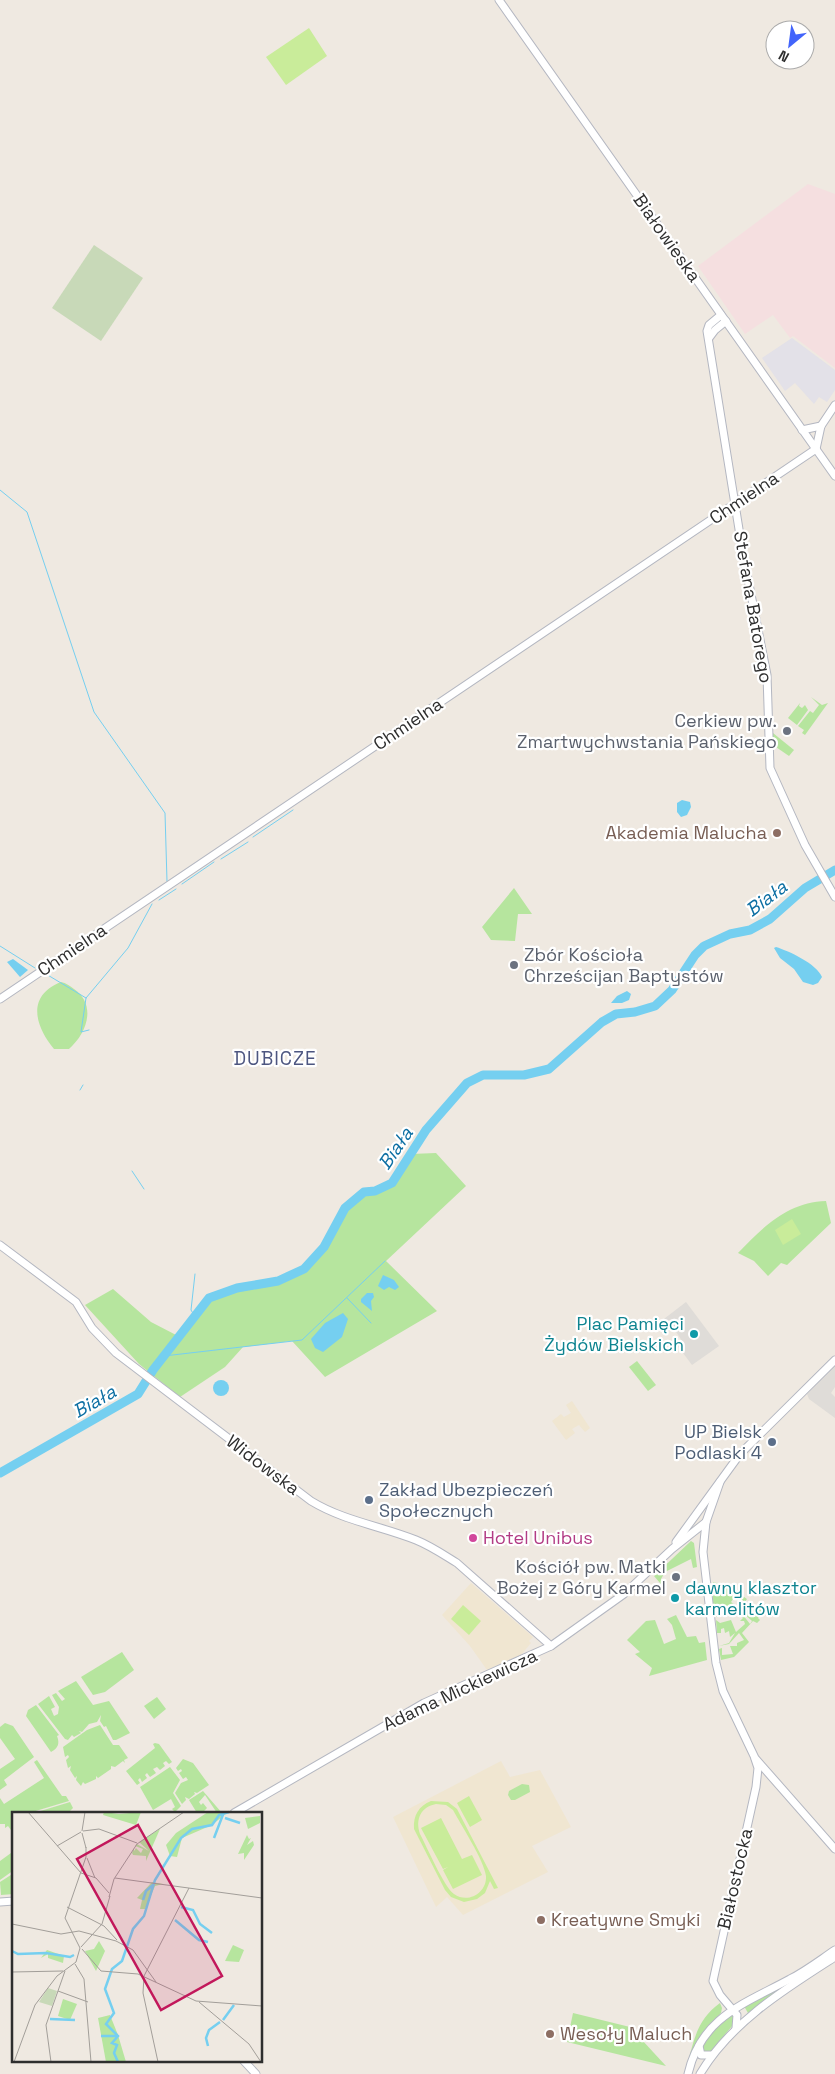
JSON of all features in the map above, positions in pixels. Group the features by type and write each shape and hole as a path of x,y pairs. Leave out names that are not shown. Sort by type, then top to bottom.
{"street":[{"name":"Białowieska","path":"499,0 835,476"},
{"path":"709,338 708,328 721,315"},
{"path":"709,338 714,330 726,322"},
{"name":"Stefana Batorego","path":"709,338 736,504 767,675 769,763 797,828 833,893"},
{"path":"816,449 822,426 835,405"},
{"path":"802,430 822,426"},
{"name":"Chmielna","path":"0,999 816,449"},
{"name":"Widowska","path":"0,1245 76,1302 102,1341 140,1373 324,1508 342,1517 417,1540 457,1563 551,1646"},
{"name":"Adama Mickiewicza","path":"672,1549 690,1521 745,1449 835,1360"},
{"name":"Adama Mickiewicza","path":"236,1812 424,1703 551,1646 624,1594 672,1549 706,1522 720,1482"},
{"path":"690,1521 706,1522 704,1566 716,1663 723,1691 755,1758 835,1849"},
{"path":"692,1532 700,1534 704,1539"},
{"name":"Białostocka","path":"733,2008 714,1987 713,1974 756,1787 758,1768 755,1758"},
{"path":"688,2074 699,2046 709,2030 724,2015 733,2008 801,1973 835,1950"},
{"path":"700,2074 712,2055 736,2028 835,1957"},
{"name":"Białostocka","path":"722,1998 724,2015"},
{"path":"733,2008 737,2016 736,2028"},
{"path":"699,2046 701,2055 712,2055"},
{"path":"245,2062 256,2074"}],"shaded area":[{"path":"808,184 835,194 835,368 793,336 790,338 773,315 745,334 698,266"},
{"path":"792,338 835,370 835,390 827,402 819,397 814,404 795,383 785,391 762,358"},
{"name":"Plac Pamięci Żydów Bielskich","path":"686,1302 719,1346 692,1365 677,1345 682,1341 673,1327 669,1324 663,1326 660,1322"},
{"path":"835,1365 835,1387 831,1393 835,1397 835,1418 809,1399 807,1394"},
{"path":"572,1401 590,1428 585,1432 579,1425 572,1429 575,1433 566,1440 552,1421 561,1414 564,1417 571,1413 566,1405"},
{"path":"471,1583 533,1637 529,1641 531,1643 521,1655 487,1670 470,1646 442,1615"},
{"path":"501,1761 510,1777 540,1770 571,1827 532,1846 548,1872 463,1915 447,1897 436,1907 393,1817"}],"green space":[{"path":"309,28 327,56 286,85 266,57"},
{"path":"94,245 143,278 101,341 52,308"},
{"path":"811,697 822,705 828,703 805,735 802,733 804,730 798,726 810,711 813,713 819,705"},
{"path":"800,703 799,706 802,708 805,705 808,710 797,725 788,718"},
{"path":"773,733 794,750 789,756 773,745"},
{"path":"514,888 532,914 518,914 515,941 491,940 482,927"},
{"path":"61,982 74,989 81,996 87,1011 85,1027 69,1049 54,1049 42,1031 37,1012 38,1003 42,995"},
{"path":"436,1153 466,1186 386,1261 437,1311 325,1377 292,1341 243,1347 225,1367 180,1397 139,1364 85,1305 113,1289 151,1322 178,1336 209,1298 237,1288 278,1281 304,1269 324,1247 345,1208 364,1192 375,1191 392,1183 411,1154"},
{"path":"826,1201 831,1223 787,1265 781,1263 768,1276 754,1261 738,1253 767,1225 788,1211 812,1202"},
{"path":"792,1219 801,1234 783,1245 775,1230"},
{"path":"637,1361 656,1385 648,1391 629,1367"},
{"path":"691,1541 694,1543 697,1567 693,1568 691,1559 665,1572 661,1579 666,1590 654,1576"},
{"path":"713,1582 728,1586 747,1599 745,1602 736,1595 731,1602 735,1605 726,1609 726,1615 714,1617 717,1614 714,1613 713,1606 716,1606 713,1604"},
{"path":"749,1601 762,1610 758,1618 760,1620 757,1623 753,1621 742,1633 749,1642 734,1657 721,1660 719,1649 722,1648 722,1655 733,1654 730,1646 737,1646 737,1643 744,1640 739,1633 729,1644 719,1646 729,1643 735,1633 730,1637 729,1631 725,1633 724,1628 721,1629 721,1633 717,1633 716,1620 720,1623 731,1620 736,1632 745,1624 744,1621 740,1621 743,1618 741,1615 750,1624 752,1621 742,1612"},
{"path":"463,1605 481,1621 469,1635 451,1619"},
{"path":"676,1615 687,1637 696,1636 699,1643 705,1642 707,1660 649,1676 652,1668 635,1654 640,1652 627,1640 646,1621 655,1620 664,1644 676,1639 672,1625 667,1619"},
{"path":"122,1652 134,1670 105,1692 93,1695 81,1677"},
{"path":"76,1681 93,1705 109,1701 130,1733 113,1740 106,1726 104,1727 100,1721 101,1715 97,1722 89,1724 82,1732 79,1731 81,1733 74,1737 72,1735 68,1740 65,1739 38,1704 49,1696 55,1707 51,1709 54,1716 58,1714 59,1707 52,1695 56,1693 62,1701 65,1699 58,1691"},
{"path":"157,1697 166,1709 154,1719 144,1706"},
{"path":"36,1705 59,1735 57,1736 58,1746 51,1752 26,1716 28,1710"},
{"path":"5,1723 13,1726 34,1757 4,1780 7,1785 0,1790 0,1769 15,1759 0,1738 0,1727"},
{"path":"100,1725 113,1745 119,1745 128,1758 124,1760 125,1763 123,1761 115,1767 111,1766 111,1769 98,1778 96,1776 96,1779 85,1784 83,1782 81,1786 76,1780 77,1776 75,1778 70,1770 71,1766 68,1768 66,1760 69,1757 68,1755 65,1757 63,1747 87,1730"},
{"path":"153,1744 159,1744 172,1762 169,1764 166,1761 163,1763 165,1766 160,1770 157,1767 153,1769 156,1773 150,1777 147,1773 145,1775 147,1778 142,1782 140,1778 138,1780 140,1783 137,1785 126,1771 155,1748"},
{"path":"183,1759 193,1763 209,1785 197,1793 194,1792 195,1794 189,1799 185,1797 186,1800 182,1804 175,1793 181,1783 188,1780 186,1777 183,1779 179,1773 182,1771 181,1769 178,1771 176,1768"},
{"path":"37,1760 62,1796 66,1796 69,1801 32,1812 12,1812 12,1831 8,1826 5,1828 5,1824 0,1824 0,1798 4,1804 44,1778 34,1762"},
{"path":"170,1767 180,1780 173,1793 181,1806 175,1812 172,1809 175,1807 171,1799 153,1810 140,1787"},
{"path":"522,1784 529,1785 530,1792 515,1800 511,1800 508,1795 509,1791"},
{"path":"203,1791 221,1812 216,1812 205,1795 199,1802 201,1805 203,1803 207,1808 204,1812 196,1812 189,1800"},
{"path":"469,1796 482,1820 470,1827 457,1803"},
{"path":"431,1801 448,1802 457,1809 498,1888 494,1889 490,1881 485,1893 477,1899 464,1902 451,1897 445,1890 414,1829 416,1815 420,1808","holes":["436,1804 446,1805 453,1810 477,1852 486,1876 480,1892 471,1897 459,1897 450,1890 420,1834 418,1823 423,1811"]},
{"path":"70,1802 73,1808 69,1812 37,1812"},
{"path":"441,1818 462,1859 472,1855 482,1875 453,1889 443,1870 448,1867 443,1869 421,1828"},
{"path":"11,1853 12,1854 12,1871 0,1880 0,1861"},
{"path":"12,1874 12,1894 1,1895 0,1882"},
{"path":"790,1983 748,2013 744,2006"},
{"path":"720,2003 721,2013 698,2040 688,2063 695,2037 702,2022"},
{"path":"573,2013 630,2027 666,2066 567,2042"},
{"path":"730,2014 734,2015 733,2025 711,2051 703,2052 702,2047 714,2029"}],"water":[{"path":"682,800 690,802 691,807 687,815 681,817 677,812 677,803"},
{"path":"776,947 795,955 815,967 822,977 818,983 813,985 803,982 794,969 780,958 774,948"},
{"path":"13,959 28,970 20,977 7,962"},
{"path":"627,991 631,994 629,1000 622,1003 611,1003 617,996"},
{"path":"383,1275 394,1280 399,1287 395,1290 389,1287 384,1290 378,1286"},
{"path":"367,1293 373,1293 374,1297 371,1301 372,1311 361,1302 361,1299"},
{"path":"343,1313 348,1319 342,1337 323,1352 315,1348 311,1339 325,1323"},
{"path":"221,1380 227,1382 229,1388 227,1394 221,1396 215,1394 213,1388 215,1382"}],"waterway":[{"path":"0,490 27,512 94,712 165,813 167,881"},
{"path":"253,837 293,810"},
{"path":"221,859 248,842"},
{"path":"182,884 214,862"},
{"name":"Biała","path":"0,1473 138,1394 153,1370 209,1298 237,1288 278,1281 304,1269 324,1247 345,1208 364,1192 375,1191 392,1183 426,1130 467,1083 483,1075 524,1075 549,1069 602,1022 616,1014 635,1012 655,1006 672,990 695,955 704,946 730,934 750,930 770,919 805,888 835,870"},
{"path":"159,900 176,889"},
{"path":"89,1030 81,1032 86,998 128,948 152,904"},
{"path":"0,946 35,968"},
{"path":"46,974 86,998"},
{"path":"80,1090 83,1085"},
{"path":"132,1171 144,1189"},
{"path":"164,1356 302,1340 385,1261"},
{"path":"194,1315 191,1310 195,1274"},
{"path":"347,1298 371,1323"}],"place":[{"name":"Cerkiew pw. Zmartwychwstania Pańskiego","path":"787,731"},
{"name":"Akademia Malucha","path":"777,833"},
{"name":"Zbór Kościoła Chrześcijan Baptystów","path":"514,965"},
{"name":"Plac Pamięci Żydów Bielskich","path":"694,1334"},
{"name":"UP Bielsk Podlaski 4","path":"772,1442"},
{"name":"Zakład Ubezpieczeń Społecznych","path":"369,1500"},
{"name":"Hotel Unibus","path":"473,1538"},
{"name":"Kościół pw. Matki Bożej z Góry Karmel","path":"676,1577"},
{"name":"dawny klasztor karmelitów","path":"675,1598"},
{"name":"Kreatywne Smyki","path":"541,1920"},
{"name":"Wesoły Maluch","path":"550,2034"}],"district":[{"name":"DUBICZE","path":"275,1058"}]}
